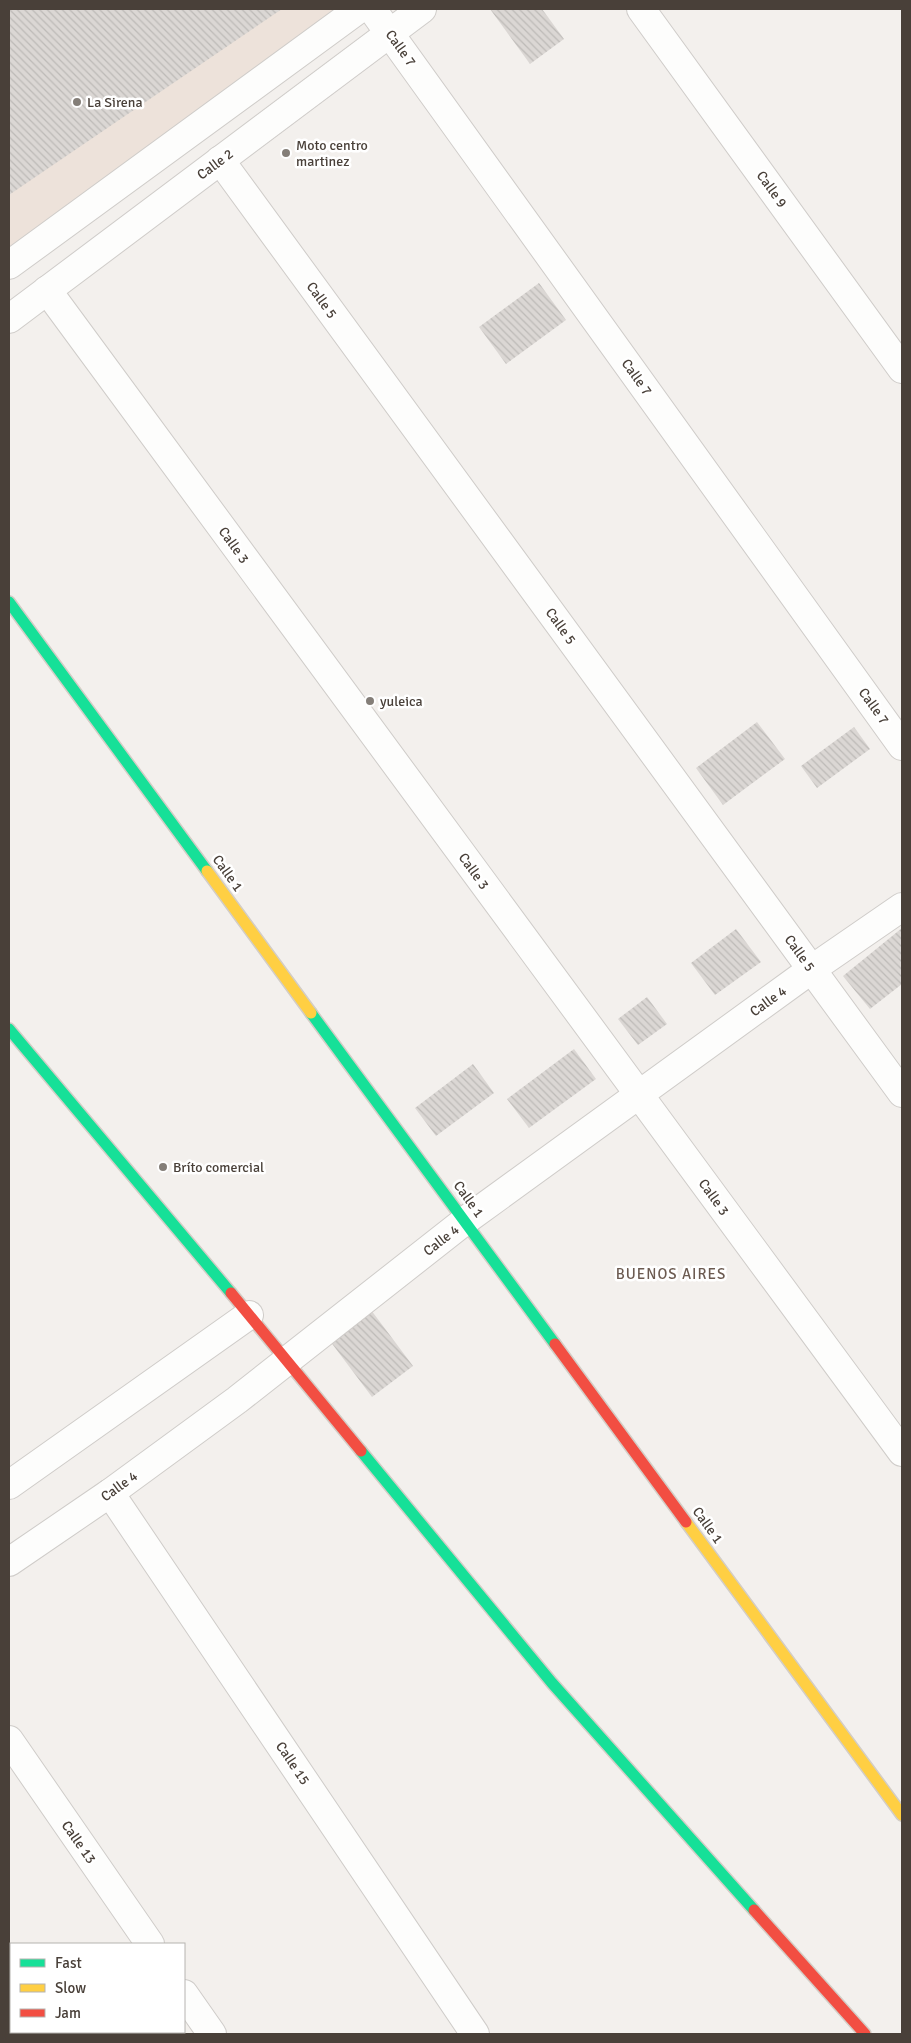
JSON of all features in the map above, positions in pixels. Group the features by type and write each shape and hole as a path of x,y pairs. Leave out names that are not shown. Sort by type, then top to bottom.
{"street":[{"path":"9,265 359,9"},
{"name":"Calle 7","path":"372,9 902,746"},
{"name":"Calle 2","path":"9,319 422,9"},
{"name":"Calle 9","path":"641,9 902,369"},
{"name":"Calle 5","path":"220,160 902,1092"},
{"name":"Calle 3","path":"47,290 902,1452"},
{"name":"Calle 1","path":"9,602 466,1220 902,1815"},
{"name":"Calle 4","path":"9,1562 110,1493 287,1361 466,1220 812,969 902,907"},
{"path":"9,1030 287,1361 552,1683 865,2034"},
{"path":"9,1484 249,1316"},
{"name":"Calle 15","path":"110,1493 475,2034"},
{"name":"Calle 13","path":"9,1740 149,1943"},
{"path":"185,1995 212,2034"}],"shaded area":[{"name":"La Sirena","path":"9,9 343,9 9,260"}],"building":[{"name":"La Sirena","path":"9,9 282,9 9,195"},
{"path":"490,9 542,9 564,39 530,64"},
{"path":"539,283 566,320 506,364 479,327"},
{"path":"757,722 785,759 723,805 696,768"},
{"path":"854,727 870,749 817,788 801,766"},
{"path":"902,928 902,984 870,1009 843,976"},
{"path":"736,929 761,962 715,995 691,963"},
{"path":"647,997 667,1024 638,1045 618,1019"},
{"path":"574,1049 596,1079 529,1128 507,1099"},
{"path":"473,1064 494,1093 436,1136 415,1108"},
{"path":"371,1310 413,1366 372,1397 330,1341"}],"traffic: fast":[{"path":"9,602 207,871"},
{"path":"311,1013 555,1344"},
{"path":"9,1029 231,1293"},
{"path":"361,1451 552,1683 754,1910"}],"traffic: slow":[{"path":"207,871 311,1013"},
{"path":"686,1522 902,1815"}],"traffic: jam":[{"path":"231,1293 361,1451"},
{"path":"555,1344 686,1522"},
{"path":"754,1910 865,2034"}],"place":[{"name":"La Sirena","path":"77,102"},
{"name":"Moto centro martinez","path":"286,153"},
{"name":"yuleica","path":"370,701"},
{"name":"Bríto comercial","path":"163,1167"}],"district":[{"name":"BUENOS AIRES","path":"671,1274"}]}
